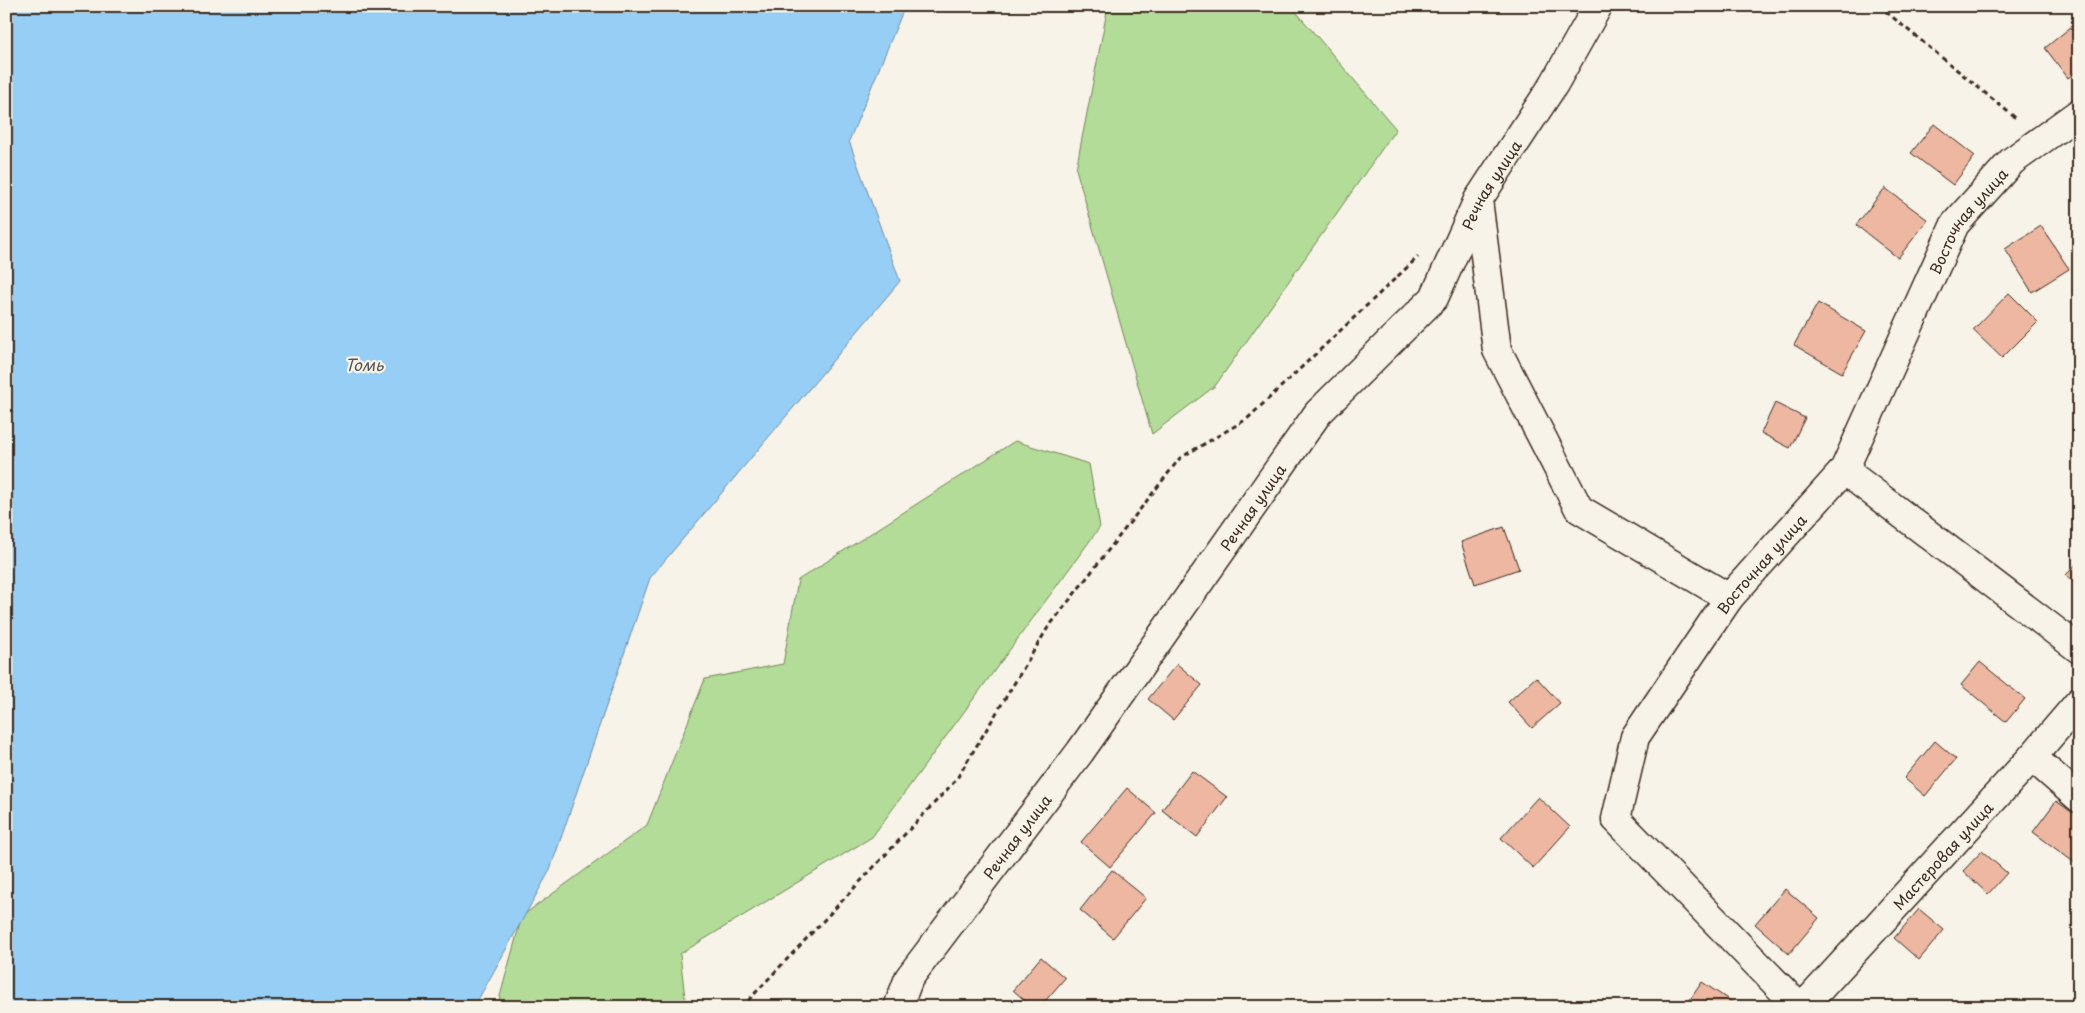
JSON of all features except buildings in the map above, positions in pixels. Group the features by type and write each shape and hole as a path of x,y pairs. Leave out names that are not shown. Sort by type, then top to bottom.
{"street":[{"name":"Речная улица","path":"898,1007 909,978 1080,752 1318,413 1434,298 1478,200 1554,84 1598,6"},
{"name":"Восточная улица","path":"1799,1007 1616,818 1634,738 1730,598 1844,470 1955,224 2012,161 2079,113"},
{"path":"1478,200 1498,350 1579,509 1730,598"},
{"path":"1844,470 2079,650"},
{"name":"Мастеровая улица","path":"1803,1007 2032,757 2079,702"},
{"path":"2032,757 2079,798"}],"path":[{"path":"1879,6 2042,140"},
{"path":"742,1007 956,780 1047,630 1180,458 1247,419 1420,255"}],"green space":[{"path":"1108,6 1291,6 1396,129 1215,386 1152,434 1076,169"},
{"path":"1015,441 1089,464 1100,527 872,837 680,954 686,1007 497,1007 522,916 647,825 705,679 783,664 798,580"}],"water":[{"name":"Томь","path":"6,6 905,6 849,141 900,281 650,578 550,870 474,1007 6,1007"}]}
